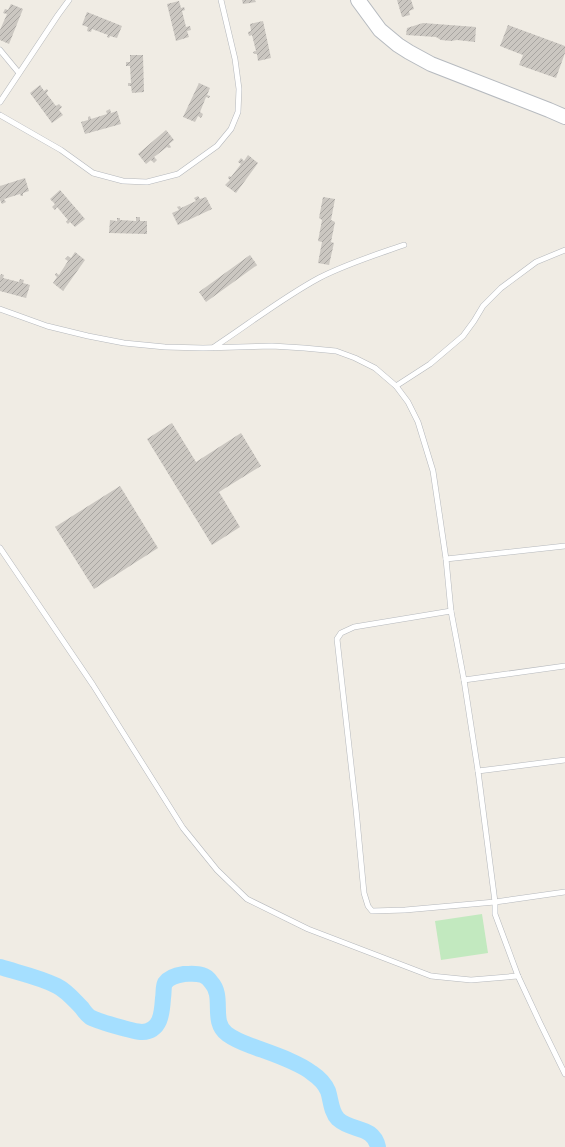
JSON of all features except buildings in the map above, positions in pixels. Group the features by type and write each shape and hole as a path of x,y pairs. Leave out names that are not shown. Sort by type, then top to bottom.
{"main road":[{"path":"358,0 374,23 384,34 398,45 420,58 565,117"}],"lane":[{"path":"0,102 69,0"},
{"path":"0,115 60,150 93,173 123,181 146,182 178,174 218,146 231,129 238,112 239,89 235,59 229,39 221,0"},
{"path":"0,50 19,73"},
{"path":"214,348 273,306 319,278 353,262 404,245"},
{"path":"396,386 430,364 463,336 474,321 482,306 501,288 536,262 565,250"},
{"path":"0,309 47,326 124,343 165,347 203,348 272,346 336,351 356,358 376,368 396,386 408,402 418,422 433,471 446,559 451,610 464,680 478,771 495,914 518,976 565,1074"},
{"path":"446,559 565,546"},
{"path":"0,548 93,685 183,828 217,870 246,899 308,929 431,976 471,980 518,976"},
{"path":"451,610 354,627 342,633 337,639 364,893 368,906 372,911 405,910 494,902 565,892"},
{"path":"464,680 565,666"},
{"path":"478,771 565,760"}],"green space":[{"path":"482,914 488,953 441,960 435,921"}],"waterway":[{"path":"0,967 57,986 67,993 90,1017 107,1024 138,1032 148,1031 157,1025 162,1010 164,986 169,979 184,974 198,974 205,976 215,988 218,1002 219,1022 222,1029 227,1034 243,1043 290,1061 306,1069 327,1088 333,1109 338,1119 349,1126 372,1135 378,1147"}]}
